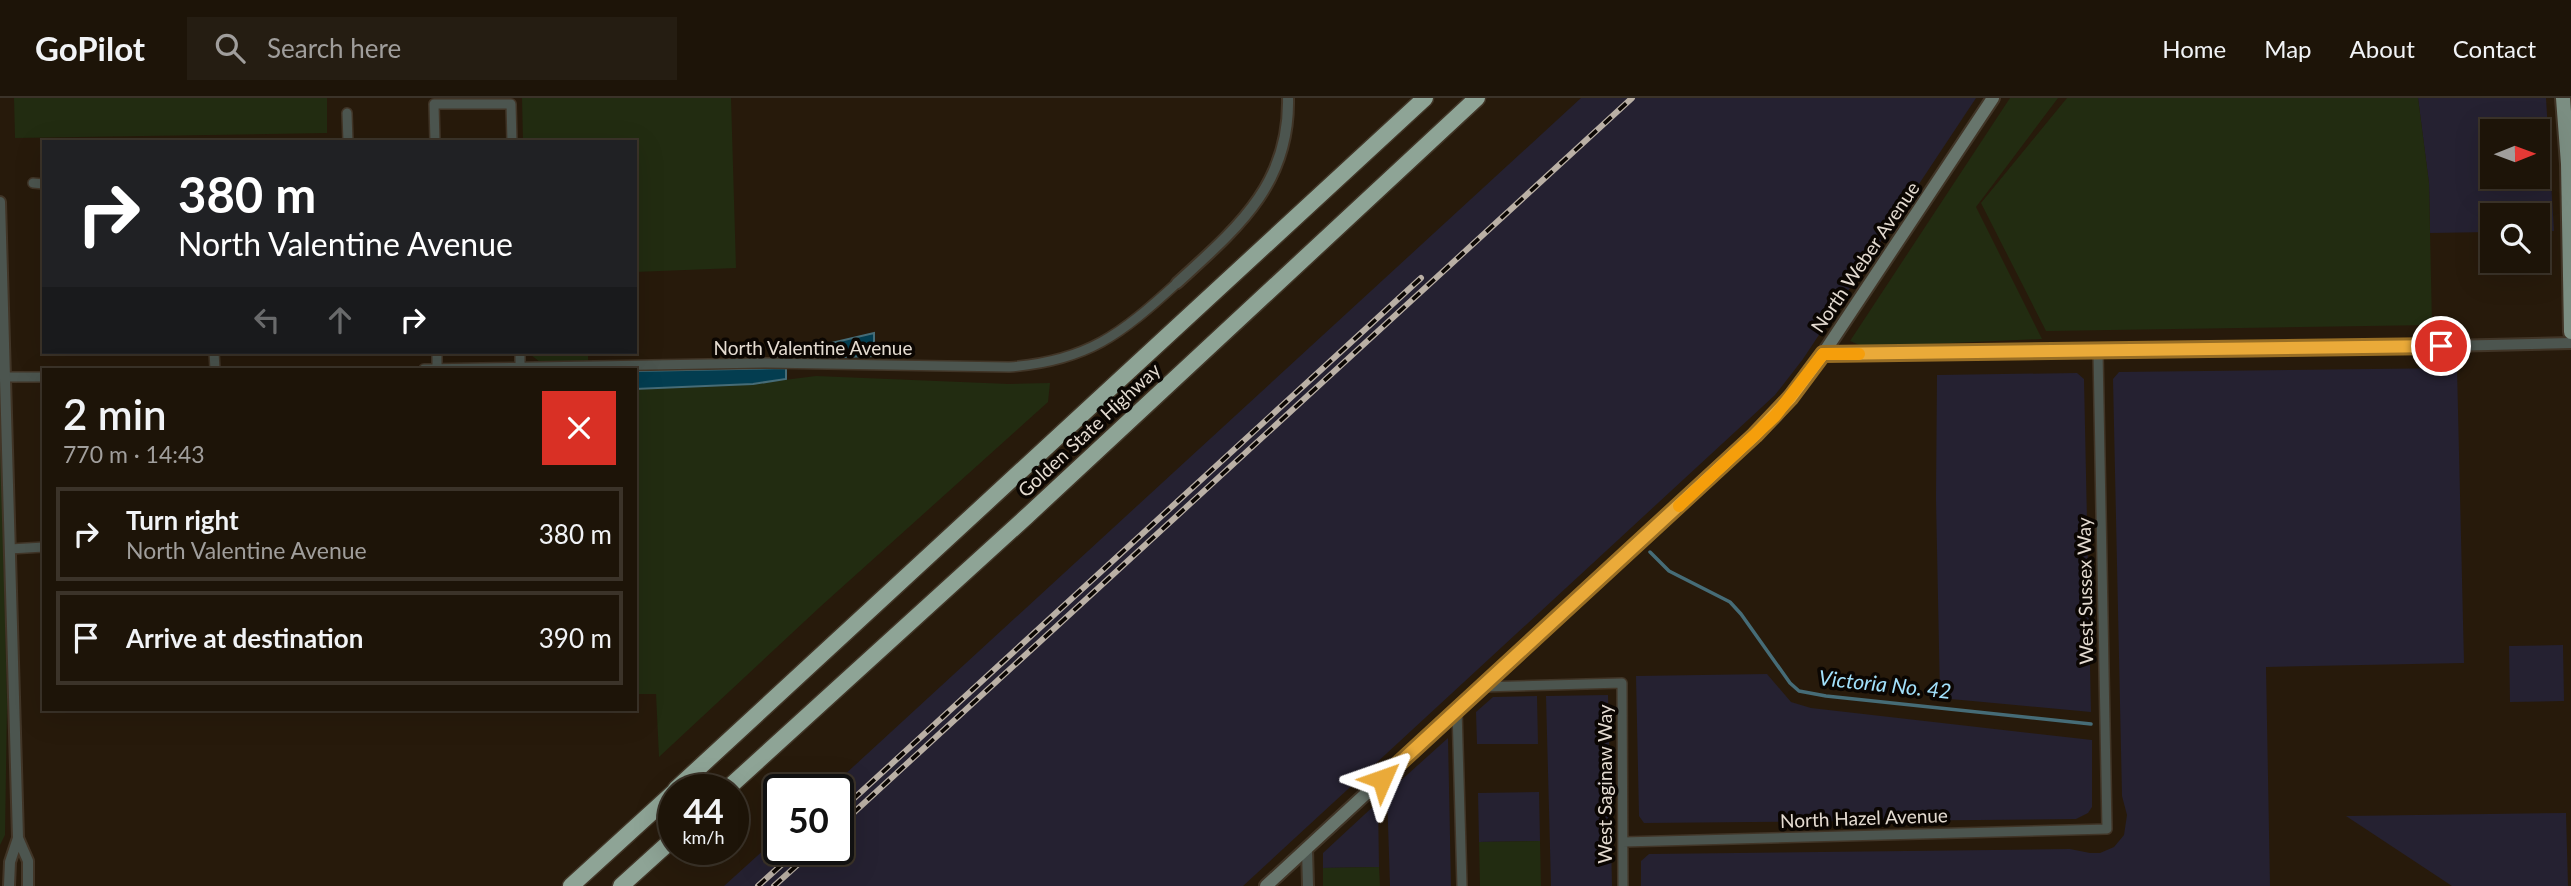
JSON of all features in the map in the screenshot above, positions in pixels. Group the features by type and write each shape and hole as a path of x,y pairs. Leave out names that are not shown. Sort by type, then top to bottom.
{"highway":[{"name":"Golden State Highway","path":"692,774 1425,98"},
{"name":"Golden State Highway","path":"743,774 1477,98"},
{"name":"Golden State Highway","path":"572,886 658,806"},
{"path":"621,886 658,852"}],"main road":[{"name":"North Weber Avenue","path":"1266,886 1755,435 1791,397 1823,354 1993,98"},
{"path":"2563,98 2568,164 2571,332"}],"street":[{"path":"1177,283 1237,228 1258,202 1277,166 1288,117 1288,98"},
{"path":"435,140 434,104 511,104 512,140"},
{"path":"347,113 348,140"},
{"path":"0,202 18,838 27,861 28,886"},
{"name":"North Valentine Avenue","path":"478,368 766,363 1009,367 1031,365 1060,360 1112,338 1177,283"},
{"path":"1823,354 2277,350 2571,343"},
{"name":"West Sussex Way","path":"2098,352 2107,829"},
{"path":"520,354 520,367"},
{"path":"3,377 42,377"},
{"path":"10,549 42,547"},
{"name":"West Saginaw Way","path":"1481,687 1622,683 1623,886"},
{"path":"1457,709 1462,886"},
{"name":"North Hazel Avenue","path":"1623,842 2107,829"},
{"path":"6,879 18,838"},
{"path":"1307,849 1308,886"}],"shaded area":[{"path":"1581,98 1976,98 1803,359 1775,395 1243,886 724,886 763,851 763,865 854,865 854,774 845,774"},
{"path":"2418,98 2546,98 2547,119 2480,119 2480,189 2550,189 2550,164 2554,231 2550,231 2550,203 2480,203 2480,232 2430,233 2429,184"},
{"path":"2457,368 2464,663 2266,667 2270,886 1641,886 1641,861 1649,854 2070,849 2100,853 2114,847 2124,835 2127,815 2122,796 2113,379 2119,372"},
{"path":"2077,373 2084,379 2091,712 1940,698 1936,499 1937,375"},
{"path":"2563,645 2564,701 2510,702 2509,646"},
{"path":"1767,674 1791,702 1811,708 2092,740 2092,807 2088,813 2076,819 1644,823 1639,816 1636,676"},
{"path":"1608,695 1612,886 1551,886 1546,696"},
{"path":"1537,696 1538,744 1477,744 1476,712 1493,697"},
{"path":"1448,738 1451,886 1390,886 1387,793"},
{"path":"1539,792 1540,841 1479,842 1478,793"},
{"path":"1378,802 1379,867 1323,868 1323,853"},
{"path":"2566,813 2568,886 2452,886 2346,816"}],"green space":[{"path":"14,98 327,98 327,133 15,138"},
{"path":"522,98 731,98 736,268 637,272 637,140 523,140"},
{"path":"2010,98 2058,98 1976,207 2042,339 1864,347 1850,341"},
{"path":"2067,98 2418,98 2429,183 2432,325 2046,331 1981,203"},
{"path":"530,354 588,354 588,361 540,362"},
{"path":"816,376 1009,384 1050,383 1048,402 820,607 659,757 656,694 637,694 637,389 753,384"},
{"path":"0,403 7,705 5,835 0,845"},
{"path":"1540,841 1541,886 1480,886 1479,842"},
{"path":"1379,867 1380,886 1323,886 1323,868"}],"water":[{"path":"874,333 874,356 778,359 778,348 810,348"},
{"path":"786,368 786,379 753,384 637,389 637,371"}],"waterway":[{"name":"Victoria No. 42","path":"1650,552 1669,571 1730,602 1790,683 1799,691 2091,724"}],"railway":[{"path":"854,812 1632,98"},
{"path":"854,798 1421,278"},
{"path":"758,886 781,865"},
{"path":"774,886 797,865"}],"slow traffic":[{"path":"1679,506 1775,416 1823,354 1859,354"}],"route":[{"path":"1382,779 1775,416 1823,354 2441,346"}]}
